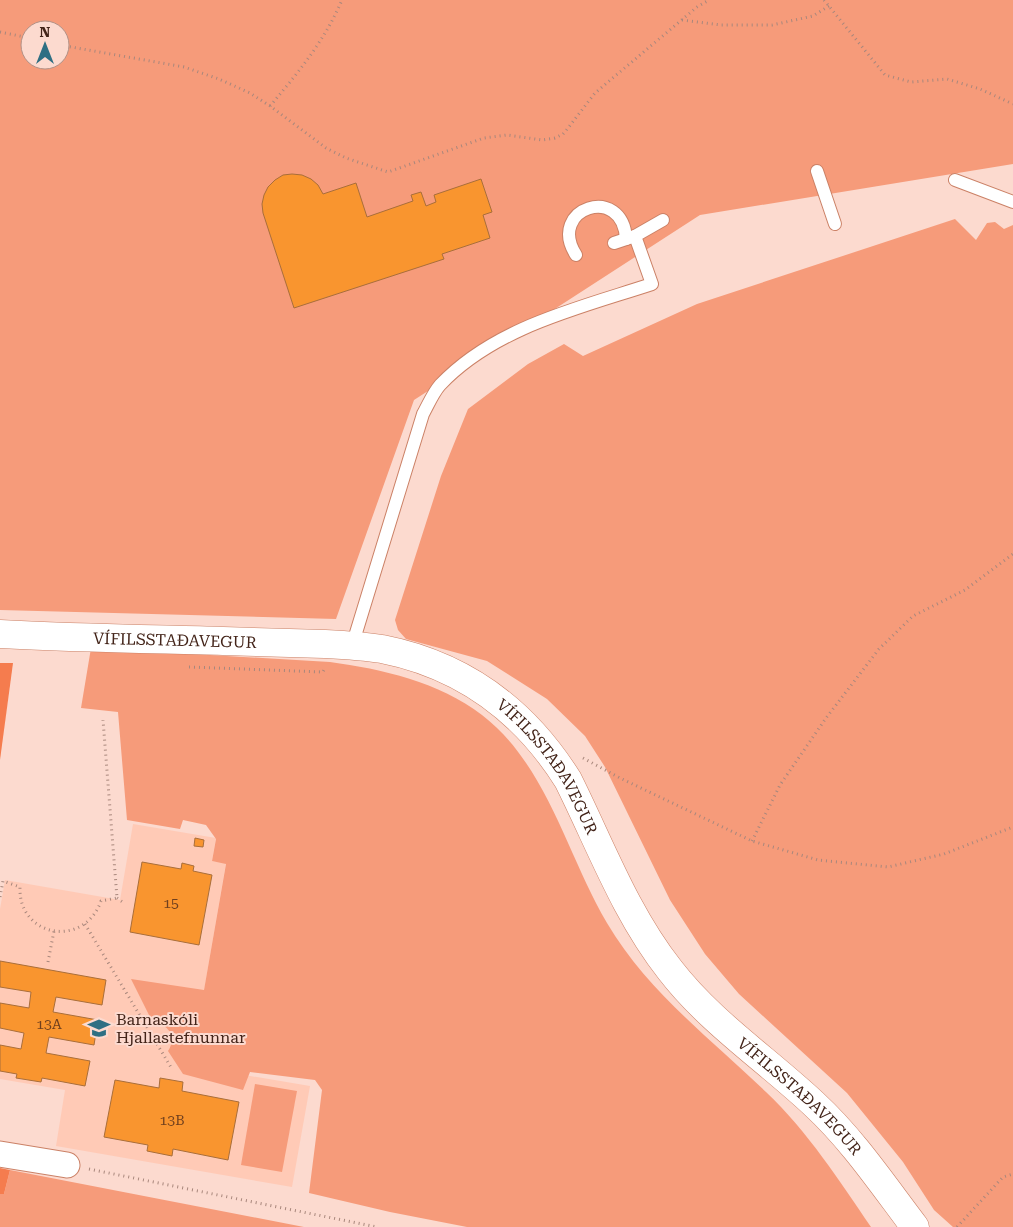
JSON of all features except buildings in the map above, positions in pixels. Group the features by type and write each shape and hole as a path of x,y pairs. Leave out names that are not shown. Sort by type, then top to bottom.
{"main road":[{"name":"VÍFILSSTAÐAVEGUR","path":"0,634 352,646 380,649 408,655 435,664 461,676 485,691 526,724 556,761 578,800 631,911 649,942 670,970 691,995 715,1018 815,1104 856,1150 915,1227"}],"street":[{"path":"0,1154 67,1165"}],"lane":[{"path":"817,171 835,224"},
{"path":"955,180 1013,202"},
{"path":"352,646 423,414 439,386 468,360 501,338 557,315 652,284 625,239 626,229 622,220 608,208 598,206 588,208 580,212 574,219 569,237 571,247 576,255"},
{"path":"625,239 663,220"}],"path":[{"path":"270,106 302,68 334,18 342,0"},
{"path":"70,47 184,67 219,79 270,106 326,148 346,158 388,172 484,138 507,135 549,140 562,134 594,93 697,7 709,0"},
{"path":"824,0 885,75 911,82 947,79 980,89 1013,104"},
{"path":"682,20 721,25 772,25 813,16 829,6"},
{"path":"0,32 20,36"},
{"path":"752,841 780,785 826,718 879,650 913,616 965,590 1013,554"},
{"path":"103,720 117,898"},
{"path":"556,761 567,756 582,757 620,778 752,841 818,860 888,867 944,854 1013,827"},
{"path":"0,897 3,881 20,887 20,898 26,913 38,925 54,931 70,930 85,924 94,916 101,901 117,898 124,903"},
{"path":"85,924 172,1069"},
{"path":"48,962 54,931"},
{"path":"67,1165 377,1227"},
{"path":"957,1227 1003,1177 1013,1174"}],"shaded area":[{"path":"0,0 1013,0 1013,164 700,215 414,400 336,619 0,610"},
{"path":"955,219 976,240 987,223 995,222 1004,229 1013,225 1013,1227 953,1227 934,1210 903,1162 847,1093 739,994 705,954 670,900 605,767 585,736 547,699 487,661 406,639 398,630 395,620 441,476 468,409 528,364 564,344 583,356 697,304"},
{"path":"91,648 330,662 350,665 390,673 429,686 447,694 482,715 504,736 523,759 540,785 593,897 623,948 680,1013 766,1092 796,1123 871,1227 467,1227 390,1212 309,1193 322,1090 315,1080 250,1072 243,1090 183,1074 168,1051 172,1041 170,1032 167,1028 153,1023 131,979 204,990 226,864 212,861 216,839 206,825 183,820 180,829 127,820 118,712 81,708"},
{"path":"0,663 13,663 0,760"},
{"name":"Barnaskóli Hjallastefnunnar","path":"133,824 216,838 212,861 226,863 191,1066 310,1086 292,1187 56,1146 65,1090 0,1079 0,909 5,880 120,900"},
{"path":"255,1084 297,1091 282,1172 241,1165"},
{"path":"0,1168 10,1170 4,1194 0,1194"},
{"path":"10,1170 304,1227 0,1227 0,1194 4,1194"}],"place":[{"name":"Barnaskóli Hjallastefnunnar","path":"99,1028"}]}
